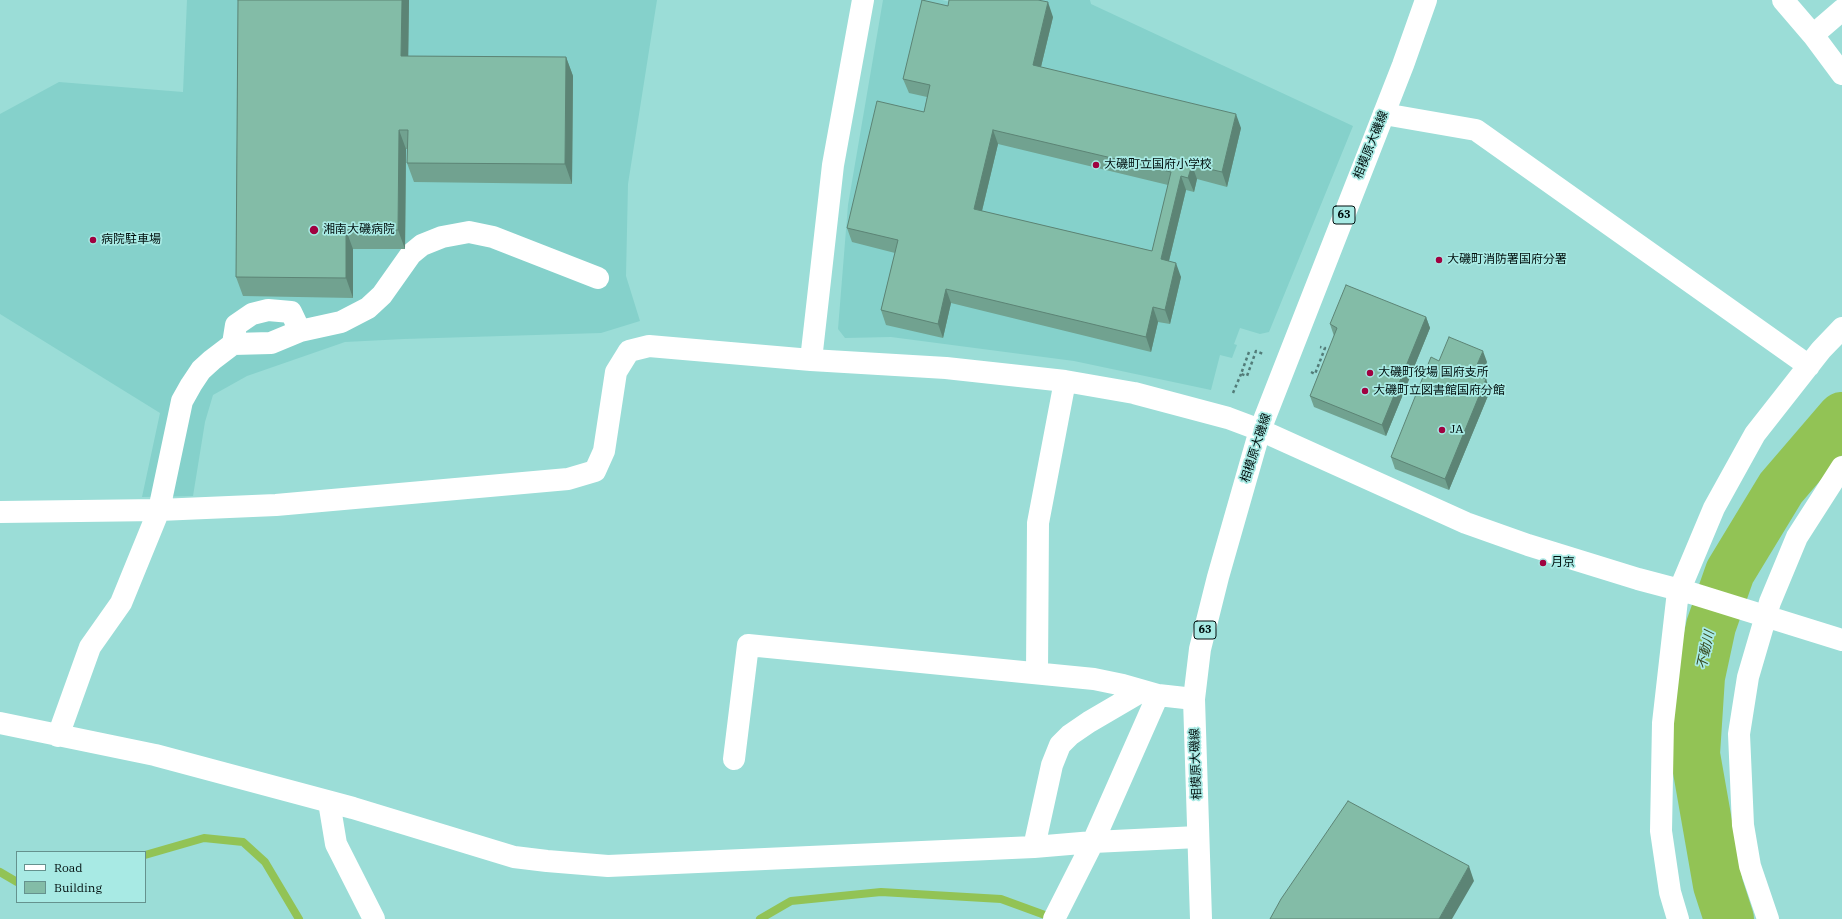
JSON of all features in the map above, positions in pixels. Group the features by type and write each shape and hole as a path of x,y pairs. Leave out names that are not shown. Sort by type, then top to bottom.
{"street":[{"path":"811,360 833,165 863,0"},
{"name":"相模原大磯線","path":"1201,919 1194,699 1203,634 1260,430 1384,114 1426,0"},
{"path":"1783,0 1813,35 1842,74"},
{"path":"1813,35 1842,10"},
{"path":"1384,114 1476,130 1809,366"},
{"path":"58,736 90,647 121,603 160,510 182,401 201,370 212,360 233,344 271,343 300,331 341,322 368,308 382,295 411,254 422,245 442,237 469,232 493,237 598,278"},
{"path":"233,344 236,325 252,314 268,310 291,312 300,331"},
{"path":"1678,919 1670,892 1661,831 1663,723 1685,591 1714,508 1755,434 1809,366 1842,328"},
{"path":"0,512 160,510 276,505 568,478 595,471 604,451 616,372 629,351 649,346 811,360 946,368 1065,380 1134,393 1228,418 1260,430 1466,523 1569,559 1685,591 1842,640"},
{"path":"1037,674 1038,523 1065,380"},
{"path":"1768,919 1750,866 1742,825 1739,734 1748,677 1765,616 1797,537 1842,467"},
{"path":"734,759 748,645 1094,679 1150,693 1194,699"},
{"path":"1058,911 1093,842 1150,693"},
{"path":"1034,847 1052,765 1060,745 1070,735 1089,722 1150,693"},
{"path":"0,723 155,755 329,802 514,857 608,866 1034,847 1093,842 1198,838"},
{"path":"329,802 336,844 374,919"}],"path":[{"path":"1241,374 1247,376 1256,351"},
{"path":"1231,397 1249,352"}],"shaded area":[{"name":"湘南大磯病院","path":"187,0 657,0 628,184 626,276 640,321 601,333 345,342 247,376 213,395 205,422 193,496 142,497 160,413 0,314 0,114 59,82 183,92"},
{"name":"大磯町立国府小学校","path":"883,0 942,0 950,2 951,0 1090,0 1091,4 1353,126 1269,332 1260,334 1240,328 1234,344 1237,345 1232,358 1220,355 1211,390 1074,361 891,337 845,338 838,329 848,205"}],"building":[{"path":"238,0 402,0 401,56 566,57 565,164 407,163 408,130 399,130 398,230 346,230 346,278 236,277"},
{"path":"922,0 948,6 949,0 1038,0 1048,2 1033,65 1236,114 1222,172 1192,165 1188,178 1181,176 1161,259 1176,263 1165,310 1153,307 1146,337 946,289 938,324 881,310 898,240 847,228 877,101 924,112 930,85 903,79","holes":["993,130 1171,172 1152,251 974,209"]},
{"name":"大磯町役場 国府支所","path":"1346,285 1426,317 1382,425 1310,396 1337,328 1330,324"},
{"name":"JA","path":"1449,337 1483,351 1473,374 1486,379 1445,479 1391,457 1431,357 1439,361"},
{"path":"1348,801 1469,866 1439,919 1270,919 1281,899"}],"waterway":[{"name":"不動川","path":"1729,919 1718,885 1695,754 1700,677 1711,626 1730,572 1781,488 1842,417"},
{"path":"146,855 204,838 243,842 265,862 299,919"},
{"path":"0,872 16,881"},
{"path":"760,919 791,901 881,892 1001,899 1053,918"}],"place":[{"name":"大磯町立国府小学校","path":"1096,165"},
{"name":"湘南大磯病院","path":"314,230"},
{"name":"病院駐車場","path":"93,240"},
{"name":"大磯町消防署国府分署","path":"1439,260"},
{"name":"大磯町役場 国府支所","path":"1370,373"},
{"name":"大磯町立図書館国府分館","path":"1365,391"},
{"name":"JA","path":"1442,430"},
{"name":"月京","path":"1543,563"}]}
